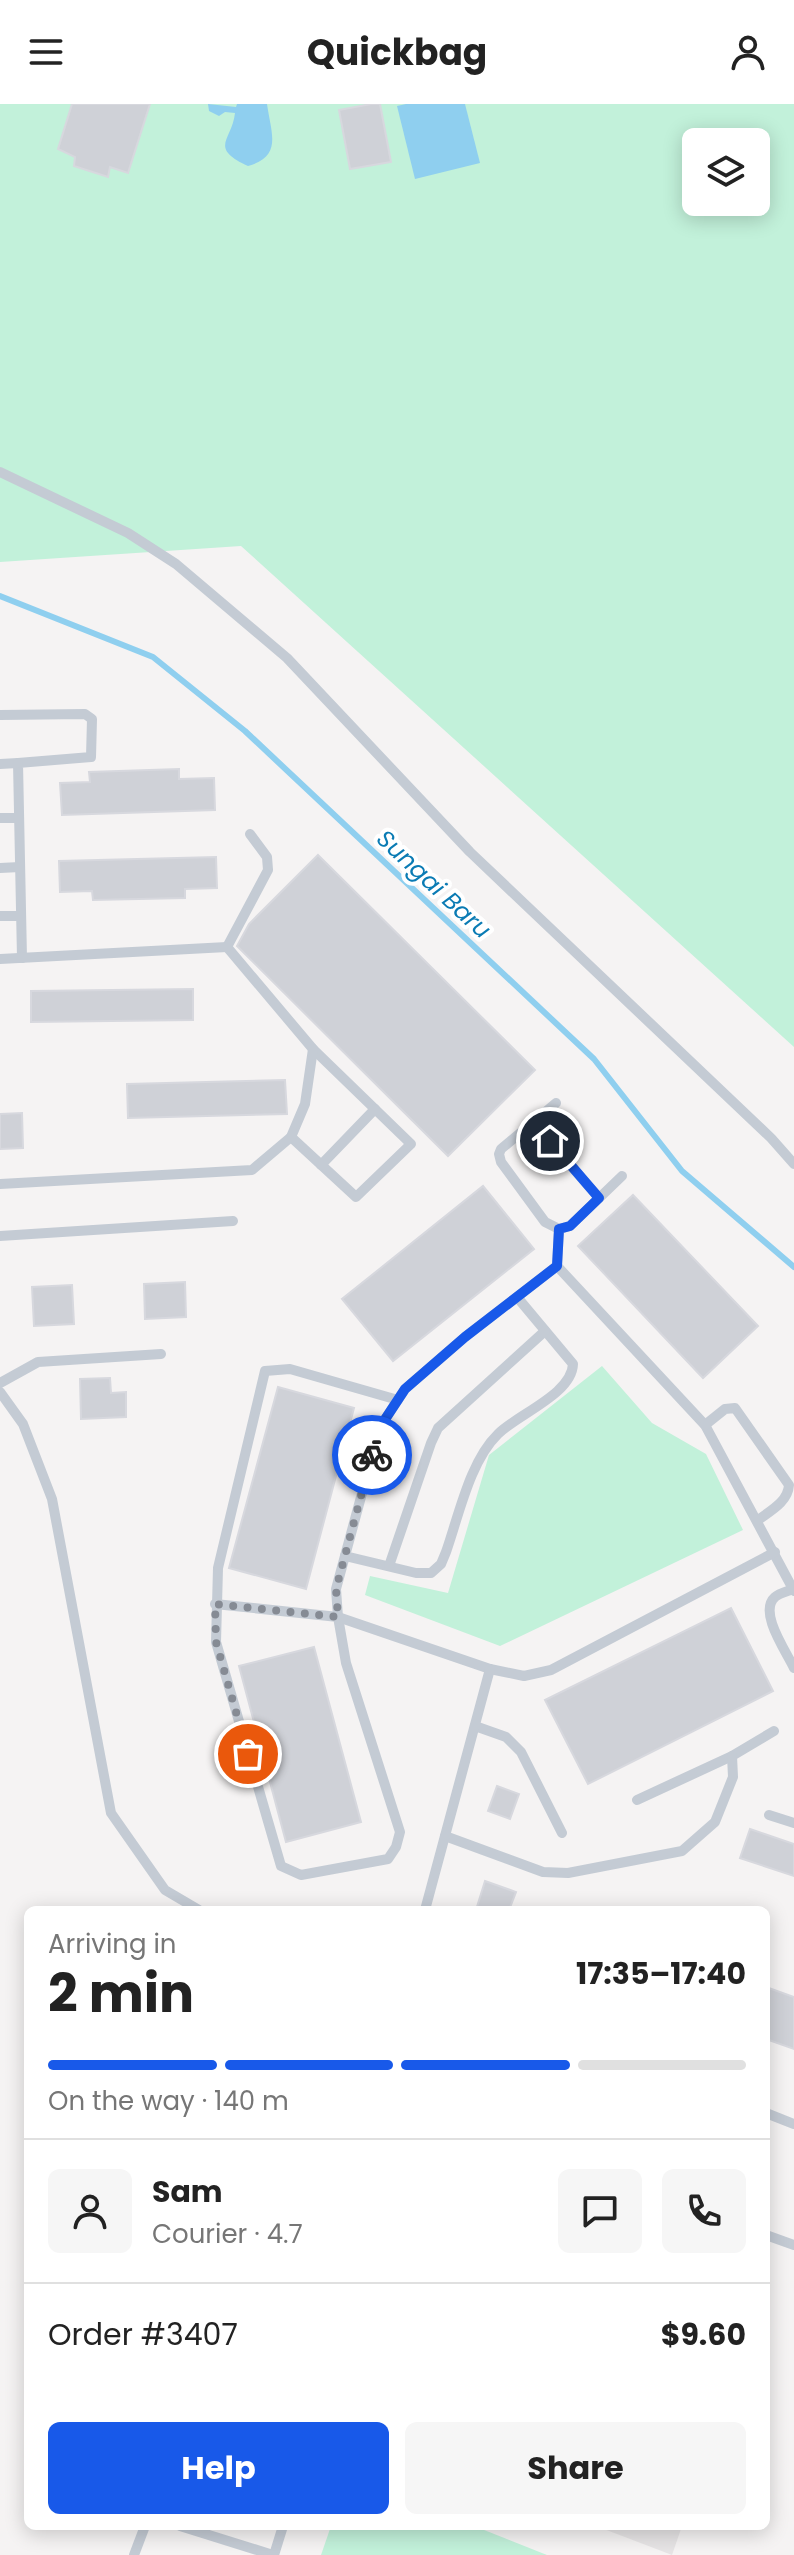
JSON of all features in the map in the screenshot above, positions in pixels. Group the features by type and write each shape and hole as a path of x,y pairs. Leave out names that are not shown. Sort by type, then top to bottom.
{"lane":[{"path":"0,472 128,533 176,564 287,658 470,852 771,1138 794,1164"},
{"path":"0,715 85,714 92,719 91,757 0,764"},
{"path":"18,763 22,958"},
{"path":"0,818 19,818"},
{"path":"227,947 268,870 267,857 250,834"},
{"path":"0,868 20,867"},
{"path":"0,916 21,916"},
{"path":"0,959 227,947"},
{"path":"227,947 313,1049 411,1144 356,1197 291,1137"},
{"path":"0,1184 252,1170 291,1137 305,1104 313,1049"},
{"path":"556,1103 501,1149 501,1162 545,1222 559,1229 570,1226 622,1176"},
{"path":"321,1165 375,1109"},
{"path":"533,1122 599,1198"},
{"path":"0,1236 233,1221"},
{"path":"559,1229 557,1266 705,1425 758,1520 794,1590 776,1596 769,1606 770,1619 794,1668"},
{"path":"398,1400 290,1369 265,1371 218,1568 216,1642 281,1866 301,1875 388,1859 396,1847 400,1832 346,1663 336,1589 380,1427 398,1400 405,1389 417,1378 557,1266"},
{"path":"345,1556 416,1573 431,1573 441,1564 487,1445 500,1431 563,1387 573,1373 573,1364 517,1297"},
{"path":"389,1566 438,1428 545,1331"},
{"path":"0,1383 38,1362 161,1354"},
{"path":"0,1392 23,1424 52,1499 111,1813 165,1890 192,1906"},
{"path":"705,1425 725,1409 735,1408 789,1485 789,1493 784,1500 758,1520"},
{"path":"215,1604 338,1617 490,1669 524,1676 551,1670 775,1552"},
{"path":"426,1906 490,1669"},
{"path":"475,1726 506,1737 521,1752 562,1833"},
{"path":"637,1800 732,1756 774,1731"},
{"path":"445,1836 543,1872 568,1873 682,1851 715,1822 733,1777 732,1756"},
{"path":"769,1815 794,1823"},
{"path":"770,2115 794,2124"},
{"path":"770,2236 794,2245"},
{"path":"134,2555 143,2530"},
{"path":"193,2530 274,2555 282,2530"}],"shaded area":[{"path":"606,2530 681,2530 672,2555"}],"green space":[{"path":"0,104 794,104 794,1047 241,546 0,562"},
{"path":"602,1366 652,1423 706,1454 743,1530 500,1646 365,1595 370,1576 448,1593 489,1455"},
{"path":"330,2530 484,2530 547,2555 321,2555"}],"water":[{"path":"208,104 236,107 237,104 267,104 272,142 266,156 248,166 229,154 225,143 235,113 225,112 219,116 209,111"},
{"path":"465,104 480,163 415,179 397,106"}],"building":[{"path":"72,104 150,104 128,173 110,167 108,177 74,166 75,157 58,149"},
{"path":"380,104 391,162 350,169 339,110"},
{"path":"179,769 179,779 214,778 215,810 62,815 60,783 90,782 89,772"},
{"path":"318,855 535,1070 448,1156 237,946 249,924"},
{"path":"216,857 217,888 185,889 185,898 93,900 92,891 60,892 59,861"},
{"path":"193,989 193,1020 31,1022 31,991"},
{"path":"285,1080 287,1114 128,1118 127,1084"},
{"path":"22,1113 23,1148 0,1149 0,1114"},
{"path":"483,1186 534,1249 393,1361 342,1299"},
{"path":"633,1195 758,1326 703,1378 578,1246"},
{"path":"185,1282 186,1317 145,1319 144,1284"},
{"path":"72,1285 74,1324 34,1326 32,1287"},
{"path":"110,1378 111,1393 126,1392 126,1417 81,1419 80,1379"},
{"path":"278,1387 354,1408 306,1589 229,1568"},
{"path":"731,1608 773,1691 588,1784 545,1700"},
{"path":"314,1647 361,1822 286,1842 239,1666"},
{"path":"497,1786 519,1794 510,1819 488,1811"},
{"path":"750,1829 794,1844 794,1876 740,1858"},
{"path":"485,1881 516,1892 511,1906 477,1906"},
{"path":"770,1988 794,1997 794,2049 770,2040"}],"waterway":[{"name":"Sungai Baru","path":"0,596 153,657 245,731 594,1059 682,1171 794,1267"}],"way so far":[{"path":"248,1754 216,1642 215,1604 338,1617 336,1589 372,1455"}],"route":[{"path":"372,1455 380,1427 405,1389 465,1337 557,1266 559,1229 570,1226 599,1198 550,1141"}]}
